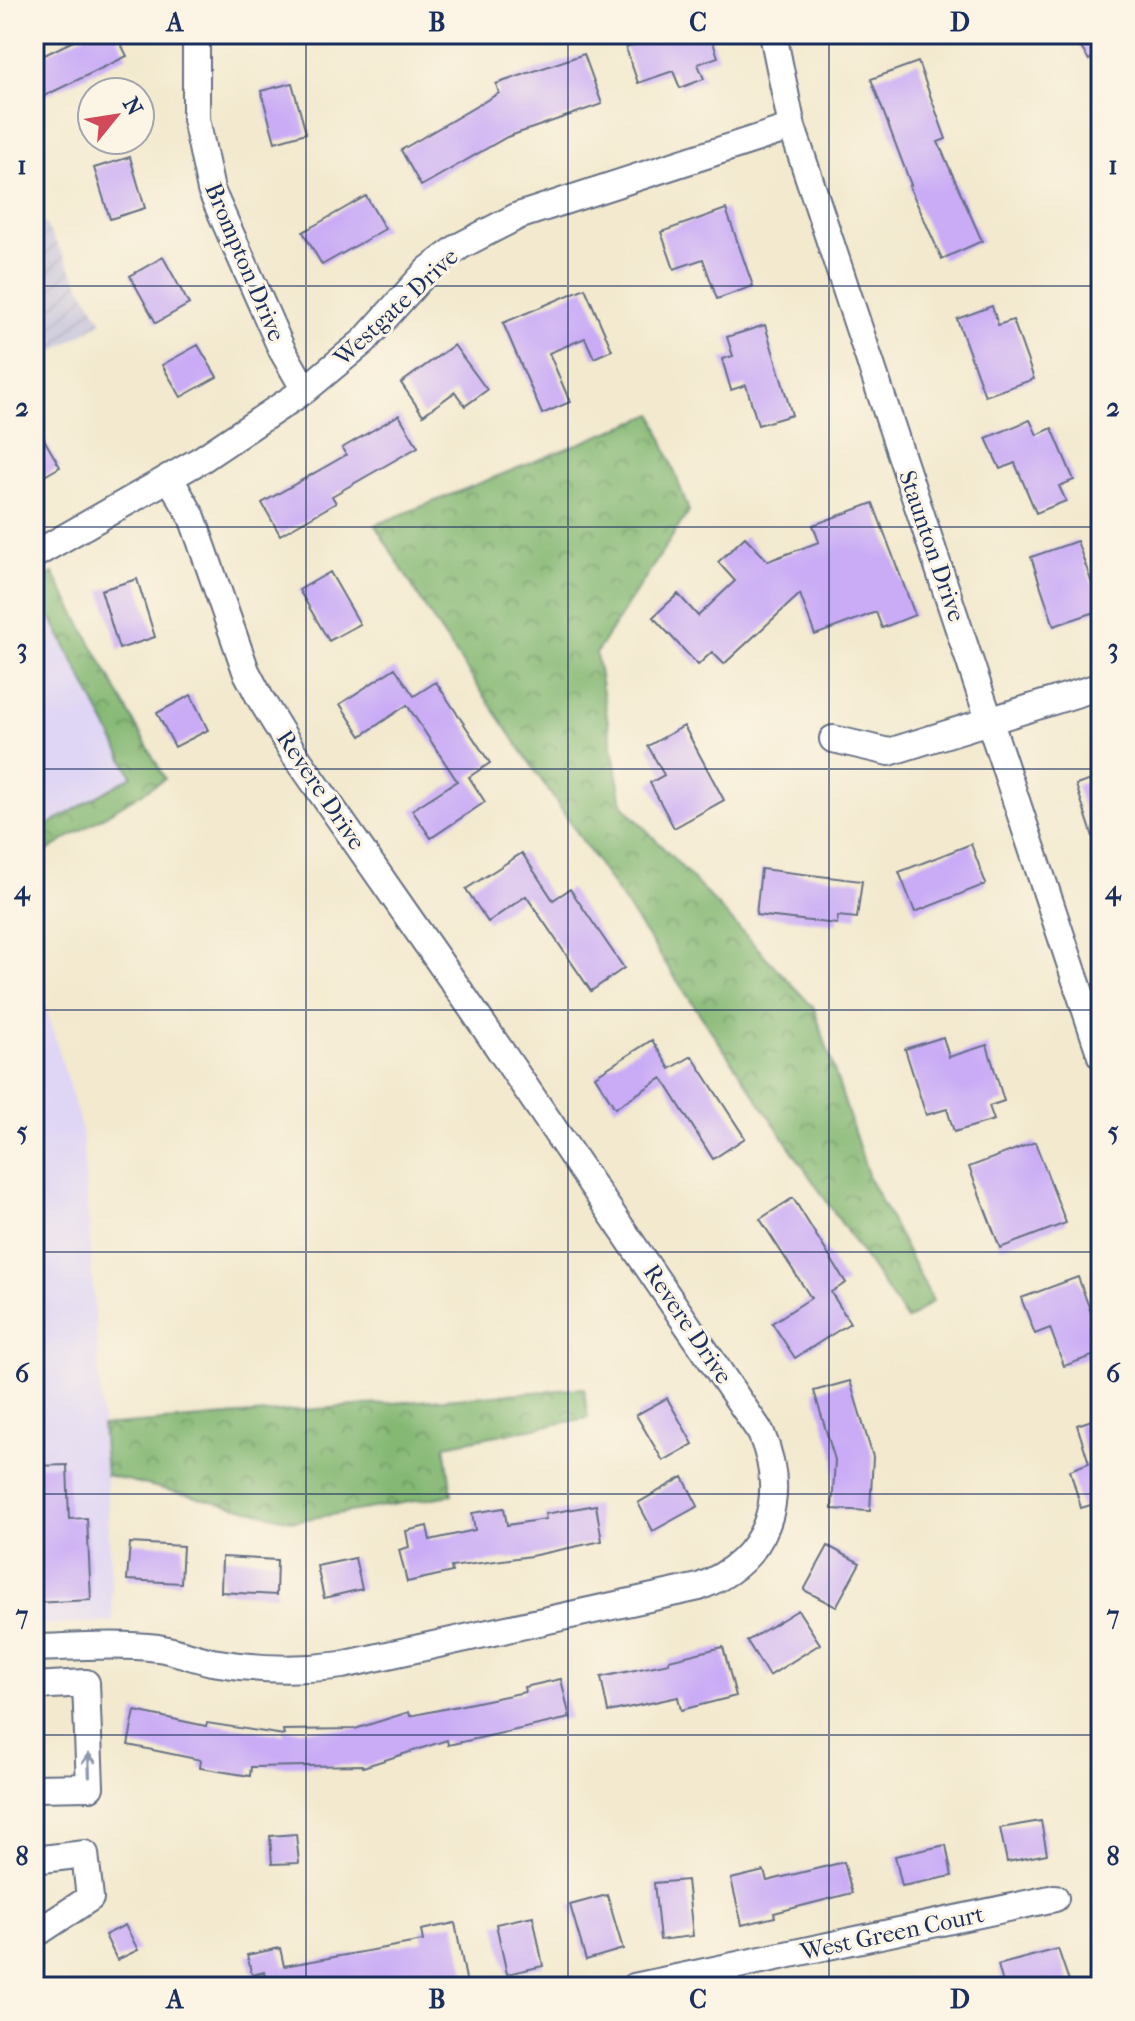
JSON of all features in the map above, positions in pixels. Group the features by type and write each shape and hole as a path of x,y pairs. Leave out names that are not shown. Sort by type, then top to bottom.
{"street":[{"name":"Brompton Drive","path":"196,34 196,119 211,190 282,350 305,390"},
{"name":"Staunton Drive","path":"773,34 792,127 1101,1056"},
{"name":"Westgate Drive","path":"34,555 202,459 305,390 364,341 428,270 460,246 518,216 792,127"},
{"name":"Revere Drive","path":"34,1648 124,1645 162,1649 263,1670 303,1671 342,1665 699,1587 720,1579 742,1560 768,1523 773,1504 775,1483 770,1456 761,1433 293,752 260,698 246,671 192,517 169,477"},
{"path":"833,739 889,752 1101,686"},
{"path":"34,1686 86,1683 90,1787 34,1788"},
{"path":"34,1860 85,1854 90,1898 34,1935"},
{"name":"West Green Court","path":"634,1987 1055,1898"}],"shaded area":[{"path":"34,205 102,322 34,363"},
{"path":"34,584 132,776 34,833"},
{"path":"34,974 82,1131 113,1622 34,1625"}],"green space":[{"path":"653,414 689,511 596,653 622,804 814,1008 869,1178 933,1301 907,1320 431,617 375,525"},
{"path":"53,573 165,779 34,859 34,833 132,776 34,584"},
{"path":"584,1388 588,1418 445,1445 452,1495 294,1521 106,1475 102,1426"}],"building":[{"path":"88,34 116,34 127,56 86,76 76,76 76,81 34,101 34,60"},
{"path":"666,34 710,34 718,57 698,64 704,79 680,88 673,71 638,83 626,48"},
{"path":"1072,34 1101,34 1101,52 1089,60"},
{"path":"584,54 602,104 507,137 421,186 401,150 499,93 496,84"},
{"path":"918,62 946,139 938,142 982,241 942,259 909,186 871,79"},
{"path":"292,83 306,133 275,142 261,91"},
{"path":"130,157 145,208 110,219 94,168"},
{"path":"366,196 385,229 322,265 303,232"},
{"path":"726,209 753,286 717,299 703,259 674,269 661,232"},
{"path":"163,257 189,304 156,323 130,276"},
{"path":"585,288 612,350 594,358 585,338 549,353 570,402 542,414 503,323"},
{"path":"992,306 998,325 1013,320 1034,379 985,396 957,319"},
{"path":"765,325 792,415 758,425 746,385 731,390 722,359 733,356 727,337"},
{"path":"198,345 217,377 181,397 162,365"},
{"path":"454,345 487,390 465,406 455,392 423,415 401,383"},
{"path":"399,415 418,447 332,496 336,503 280,535 262,503 346,455 342,448"},
{"path":"1030,420 1037,435 1052,428 1074,480 1059,486 1066,501 1036,513 1015,463 1000,469 986,438"},
{"path":"34,422 60,467 34,482"},
{"path":"873,503 915,615 882,628 876,612 815,635 800,594 724,664 712,652 698,665 653,617 678,594 698,616 735,581 718,562 745,537 768,561 819,542 813,525"},
{"path":"1077,541 1095,592 1101,590 1101,610 1054,626 1031,557"},
{"path":"330,572 360,624 329,641 299,590"},
{"path":"137,579 155,637 119,649 101,590"},
{"path":"395,668 414,696 436,682 490,763 469,777 485,802 431,838 412,810 457,781 407,705 361,736 340,704"},
{"path":"191,695 208,730 175,747 157,713"},
{"path":"684,726 724,800 674,828 650,783 664,775 648,746"},
{"path":"1101,777 1101,848 1097,849 1076,785"},
{"path":"971,844 986,884 915,912 899,872"},
{"path":"522,853 553,900 570,889 624,968 591,991 526,896 488,922 466,889"},
{"path":"761,869 862,881 857,918 838,916 837,924 756,915"},
{"path":"943,1037 949,1057 987,1045 1004,1101 989,1106 994,1120 954,1132 947,1109 926,1115 905,1049"},
{"path":"652,1040 670,1069 692,1056 745,1138 713,1159 662,1078 615,1108 595,1076"},
{"path":"1035,1142 1066,1223 1000,1248 969,1167"},
{"path":"793,1198 846,1283 831,1292 850,1323 795,1358 772,1323 811,1298 760,1219"},
{"path":"1078,1277 1101,1340 1101,1353 1064,1366 1050,1328 1035,1334 1021,1298"},
{"path":"850,1381 873,1457 870,1511 832,1509 835,1460 814,1391"},
{"path":"667,1398 693,1444 663,1461 636,1415"},
{"path":"1101,1417 1101,1502 1081,1508 1070,1470 1089,1463 1077,1425"},
{"path":"67,1465 69,1519 87,1518 91,1600 34,1603 34,1466"},
{"path":"683,1477 698,1506 653,1531 638,1503"},
{"path":"596,1505 602,1541 531,1556 451,1567 452,1572 407,1582 399,1550 409,1547 406,1531 427,1526 430,1540 475,1530 472,1513 504,1508 507,1525 546,1519 545,1514"},
{"path":"130,1543 183,1546 181,1583 127,1580"},
{"path":"828,1546 860,1563 836,1607 804,1590"},
{"path":"222,1557 277,1560 276,1595 221,1592"},
{"path":"355,1558 362,1589 324,1598 317,1566"},
{"path":"798,1610 820,1644 769,1676 747,1641"},
{"path":"723,1647 736,1696 681,1710 678,1697 608,1712 601,1677 669,1663 669,1660"},
{"path":"561,1679 570,1718 448,1745 447,1740 363,1767 251,1767 250,1776 200,1768 201,1760 128,1745 135,1711 206,1726 207,1723 284,1735 283,1730 355,1729 409,1712 410,1716 525,1692 524,1687"},
{"path":"1041,1821 1047,1854 1007,1862 1000,1828"},
{"path":"296,1834 299,1863 272,1864 270,1836"},
{"path":"946,1845 952,1876 902,1886 895,1856"},
{"path":"844,1862 852,1893 774,1913 775,1917 742,1925 731,1879 764,1871 767,1881"},
{"path":"687,1880 693,1936 660,1940 654,1883"},
{"path":"607,1895 623,1949 586,1960 570,1905"},
{"path":"533,1916 543,1966 507,1974 496,1924"},
{"path":"455,1923 467,1984 450,1987 267,1987 264,1972 252,1975 247,1955 280,1948 284,1966 423,1941 421,1930"},
{"path":"125,1925 138,1950 117,1960 105,1935"},
{"path":"1058,1949 1071,1987 1004,1987 998,1965"}]}
